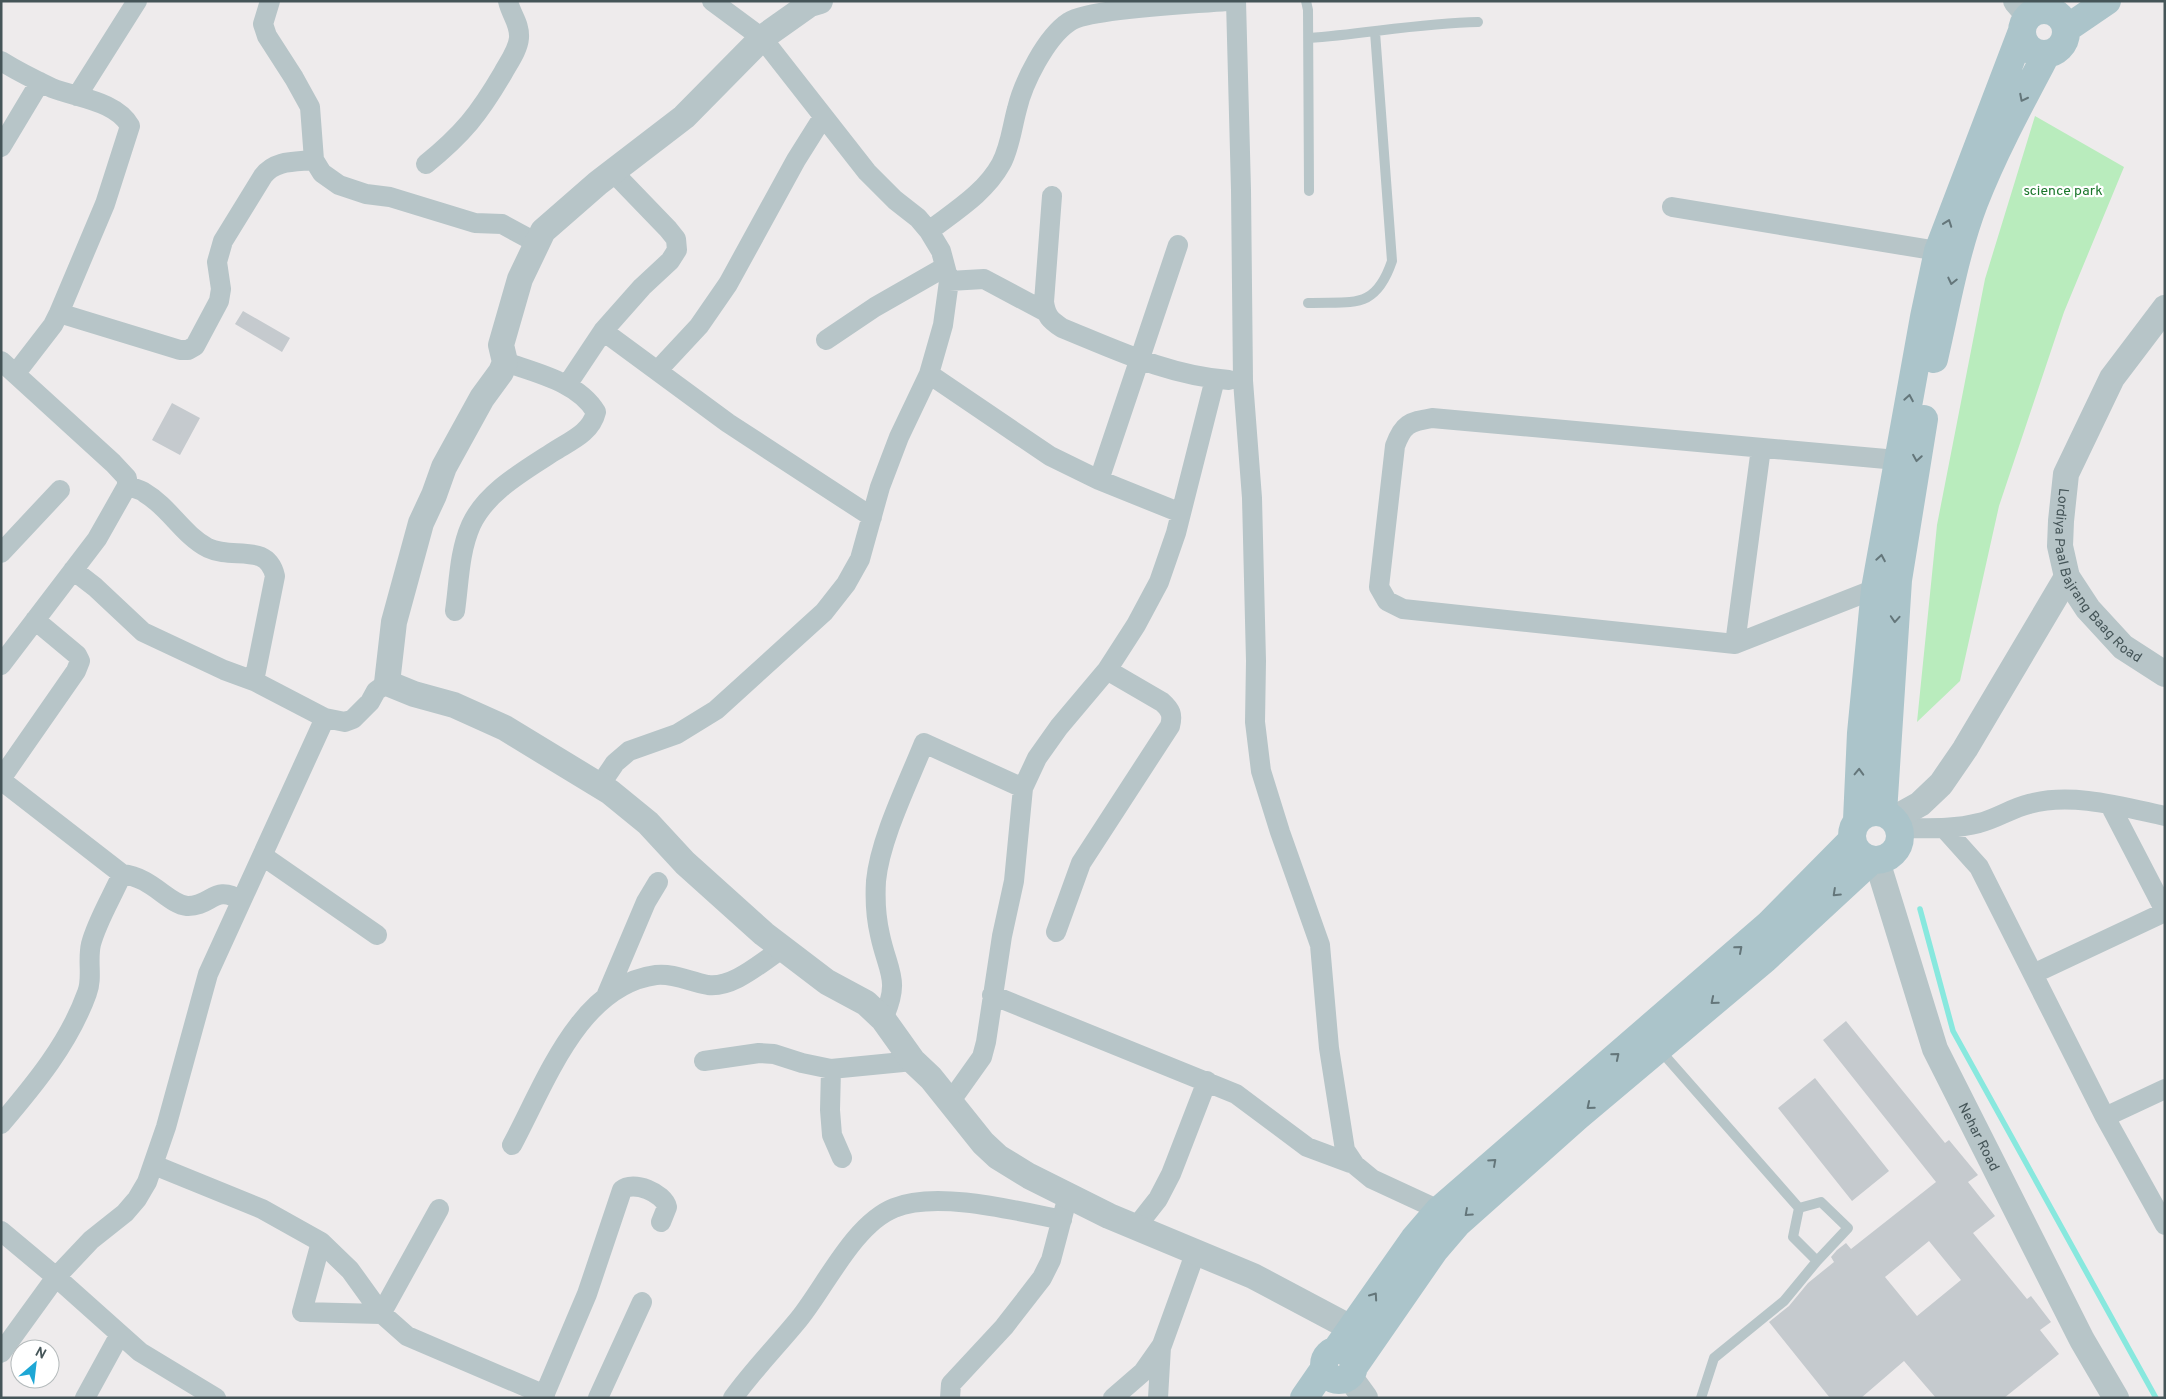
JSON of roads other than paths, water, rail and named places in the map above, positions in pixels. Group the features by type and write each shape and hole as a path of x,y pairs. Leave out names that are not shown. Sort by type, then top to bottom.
{"main road":[{"path":"2066,29 2107,1"},
{"path":"1341,1367 1414,1239 1439,1210 1651,1040 1765,959 1875,861 1888,858 1896,850 1900,839 1891,820 1898,580 1930,377 1952,278 1973,204 2002,138 2046,55 2059,49 2066,37 2064,22 2052,11 2036,12 2022,16"},
{"path":"2022,16 2022,37 2028,48 2033,52 2046,55"},
{"path":"1875,861 1862,857 1855,849 1854,830 1860,733 1875,589 1897,460 1938,251 2022,16"},
{"path":"1304,1398 1341,1367 1458,1223 1651,1040 1769,924 1854,830 1864,814 1873,812 1891,820"}],"street":[{"path":"77,96 137,1"},
{"path":"270,1 263,24 267,36 310,107 314,160 322,173 340,185 475,223 502,224 537,243"},
{"path":"426,164 460,135 484,106 514,54 519,39 519,24 508,1"},
{"path":"600,786 615,763 629,751 677,734 716,710 824,612 846,584 860,560 872,517 899,437 929,374 943,325 947,274 940,251 929,231 918,218 895,200 867,172 762,38 712,1"},
{"path":"929,231 969,201 990,181 1002,163 1017,107 1028,79 1054,36 1069,21 1091,14 1226,1"},
{"path":"992,995 1236,1094 1307,1147 1350,1163 1345,1150 1330,1048 1320,945 1280,832 1261,771 1255,722 1256,661 1252,498 1242,381 1242,190 1236,1"},
{"path":"387,684 394,622 421,523 444,467 505,362 501,345 520,279 543,231 613,172 684,117 762,38 814,2"},
{"path":"1,61 40,82 117,112 126,118 130,126 105,204 60,312 49,330 8,367 117,468 127,478 127,486 97,539 1,665"},
{"path":"1,147 40,82"},
{"path":"658,370 699,326 728,284 796,160 823,117"},
{"path":"60,312 180,350 188,350 195,346 219,301 221,289 217,262 223,241 263,176 269,168 276,164 314,160"},
{"path":"567,385 603,331 642,287 670,261 677,250 676,239 668,229 613,172"},
{"path":"1052,196 1046,258 1046,312 1050,320 1062,328 1138,360 1171,370 1215,379 1242,381"},
{"path":"1672,206 1938,251"},
{"path":"1099,480 1178,245"},
{"path":"826,340 875,307 947,274 984,279 1046,312"},
{"name":"Lordiya Paal Bajrang Baag Road","path":"2165,308 2112,378 2066,474 2060,546 2067,577 2088,609 2123,647 2165,674"},
{"path":"603,331 728,423 872,517"},
{"path":"455,612 463,549 472,524 491,498 519,474 581,435 594,422 596,412 590,402 567,385 505,362"},
{"path":"929,374 1050,456 1099,480 1181,513"},
{"path":"950,1102 982,1058 1002,936 1014,881 1023,788 1037,758 1059,727 1107,670 1136,626 1159,582 1181,513 1215,379"},
{"path":"1875,589 1735,644 1403,609 1388,601 1379,587 1395,446 1401,430 1413,421 1432,418 1897,460"},
{"path":"1735,644 1761,448"},
{"path":"127,486 145,492 198,543 217,552 263,556 272,563 275,576 254,681"},
{"path":"1,553 60,490"},
{"path":"73,570 95,587 143,632 224,670 254,681 325,718 345,722 353,719 370,702 376,690 387,684 454,705 505,728 600,786 648,823 685,863 782,948 827,982 866,1003 883,1019 913,1061 950,1102 983,1143 998,1157 1064,1207"},
{"path":"1891,820 1920,804 1941,784 1965,748 2067,577"},
{"path":"35,620 77,655 80,661 76,671 5,773 2,782 122,874 135,876 147,881 176,902 186,906 197,905 221,893 231,895 241,901"},
{"path":"1056,932 1080,863 1128,794 1170,726 1172,717 1170,708 1162,702 1107,670"},
{"path":"1,1353 56,1277 86,1245 116,1221 137,1199 154,1165 208,974 325,718"},
{"path":"883,1019 891,1001 893,981 880,935 876,880 895,813 924,743 1023,788"},
{"path":"1891,820 1944,828 1979,823 2030,803 2068,800 2110,805 2165,816"},
{"path":"2033,974 2165,911 2110,805"},
{"path":"1944,828 1979,867 2105,1117 2165,1224"},
{"path":"263,856 377,935"},
{"name":"Nehar Road","path":"1875,861 1935,1049 2082,1340 2116,1398"},
{"path":"1,1124 42,1076 80,1012 88,991 88,960 91,943 122,874"},
{"path":"607,994 646,902 658,882"},
{"path":"512,1145 577,1026 607,994 623,984 656,975 669,975 718,985 738,977 782,948"},
{"path":"704,1061 759,1053 774,1054 802,1063 832,1069 913,1061"},
{"path":"832,1069 830,1110 832,1135 842,1158"},
{"path":"1136,1227 1158,1199 1160,1191 1171,1174 1207,1082"},
{"path":"2105,1117 2165,1089"},
{"path":"1345,1150 1354,1165 1372,1179 1439,1210"},
{"path":"154,1165 262,1209 321,1242 350,1270 382,1314 407,1336 544,1396 587,1294 622,1190 629,1186 635,1186 660,1196 667,1207 661,1222"},
{"path":"733,1398 800,1317 858,1236 886,1212 901,1206 936,1202 1064,1207 1136,1227 1196,1251 1297,1298 1341,1367 1365,1398"},
{"path":"950,1398 951,1384 1004,1326 1042,1278 1051,1260 1064,1207"},
{"path":"382,1314 439,1209"},
{"path":"1,1231 56,1277 119,1336 195,1392 216,1398"},
{"path":"321,1242 302,1312 382,1314"},
{"path":"1113,1398 1143,1372 1162,1345 1196,1251"},
{"path":"598,1398 642,1302"},
{"path":"85,1398 119,1336"},
{"path":"1158,1398 1162,1345"}],"lane":[{"path":"1306,1 1309,38 1309,191"},
{"path":"1309,38 1375,32 1440,23 1478,22"},
{"path":"1308,302 1363,300 1375,293 1385,282 1392,261 1375,32"},
{"path":"1651,1040 1799,1208"},
{"path":"1701,1398 1714,1358 1784,1301 1817,1261 1848,1228 1821,1202 1799,1208"},
{"path":"1799,1208 1793,1237 1817,1261"}],"waterway":[{"path":"1920,909 1953,1031 2156,1398"}],"park label":[{"name":"science park","path":"2063,190"}]}
